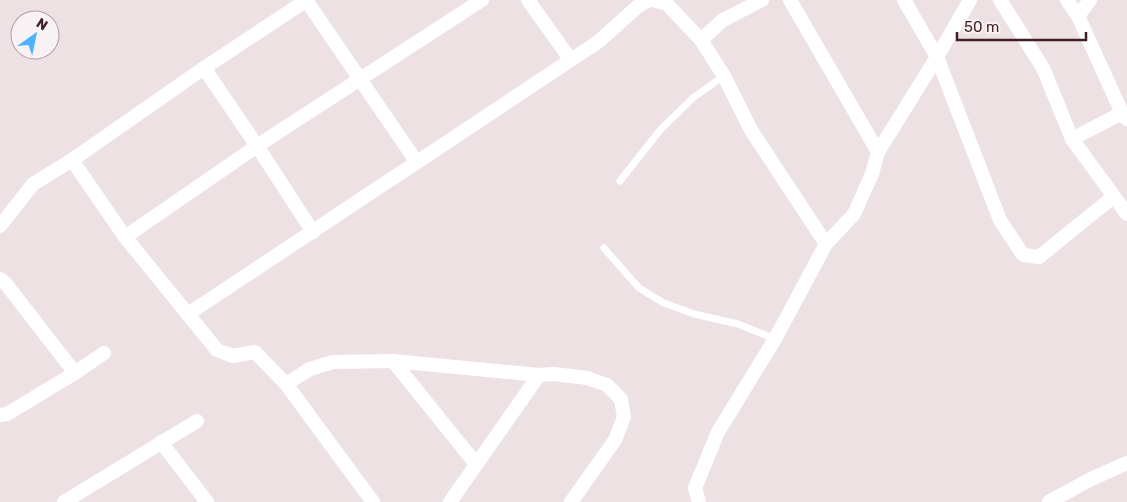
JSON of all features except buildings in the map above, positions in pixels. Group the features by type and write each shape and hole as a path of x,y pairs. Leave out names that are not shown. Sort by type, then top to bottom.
{"street":[{"path":"0,226 34,184 307,0 416,161"},
{"path":"125,237 257,146 482,0"},
{"path":"528,0 570,59"},
{"path":"188,314 598,42 637,6 650,0"},
{"path":"653,0 667,4 701,40 724,76 752,130 826,244"},
{"path":"701,40 723,20 762,0"},
{"path":"790,0 878,152"},
{"path":"904,0 937,57 1000,220 1022,255 1039,257 1113,197"},
{"path":"699,502 695,488 718,432 775,338 826,244 854,214 872,174 878,152 970,0"},
{"path":"1000,0 1043,68 1072,138 1127,214"},
{"path":"1067,0 1078,16 1124,116 1072,138"},
{"path":"1078,16 1090,0"},
{"path":"204,68 313,232"},
{"path":"72,160 125,237 217,350 233,356 255,352 286,384 373,502"},
{"path":"0,279 6,284 76,373"},
{"path":"0,415 7,414 76,373 104,353"},
{"path":"286,384 310,369 333,362 392,361 538,375 554,374 587,378 607,385 621,398 624,417 615,440 571,502"},
{"path":"392,361 476,464"},
{"path":"450,502 538,375"},
{"path":"64,502 196,421"},
{"path":"161,442 207,502"},
{"path":"1049,502 1089,480 1127,463"}],"lane":[{"path":"620,181 661,129 694,97 724,76"},
{"path":"604,248 639,288 664,303 694,314 738,324 775,338"}]}
